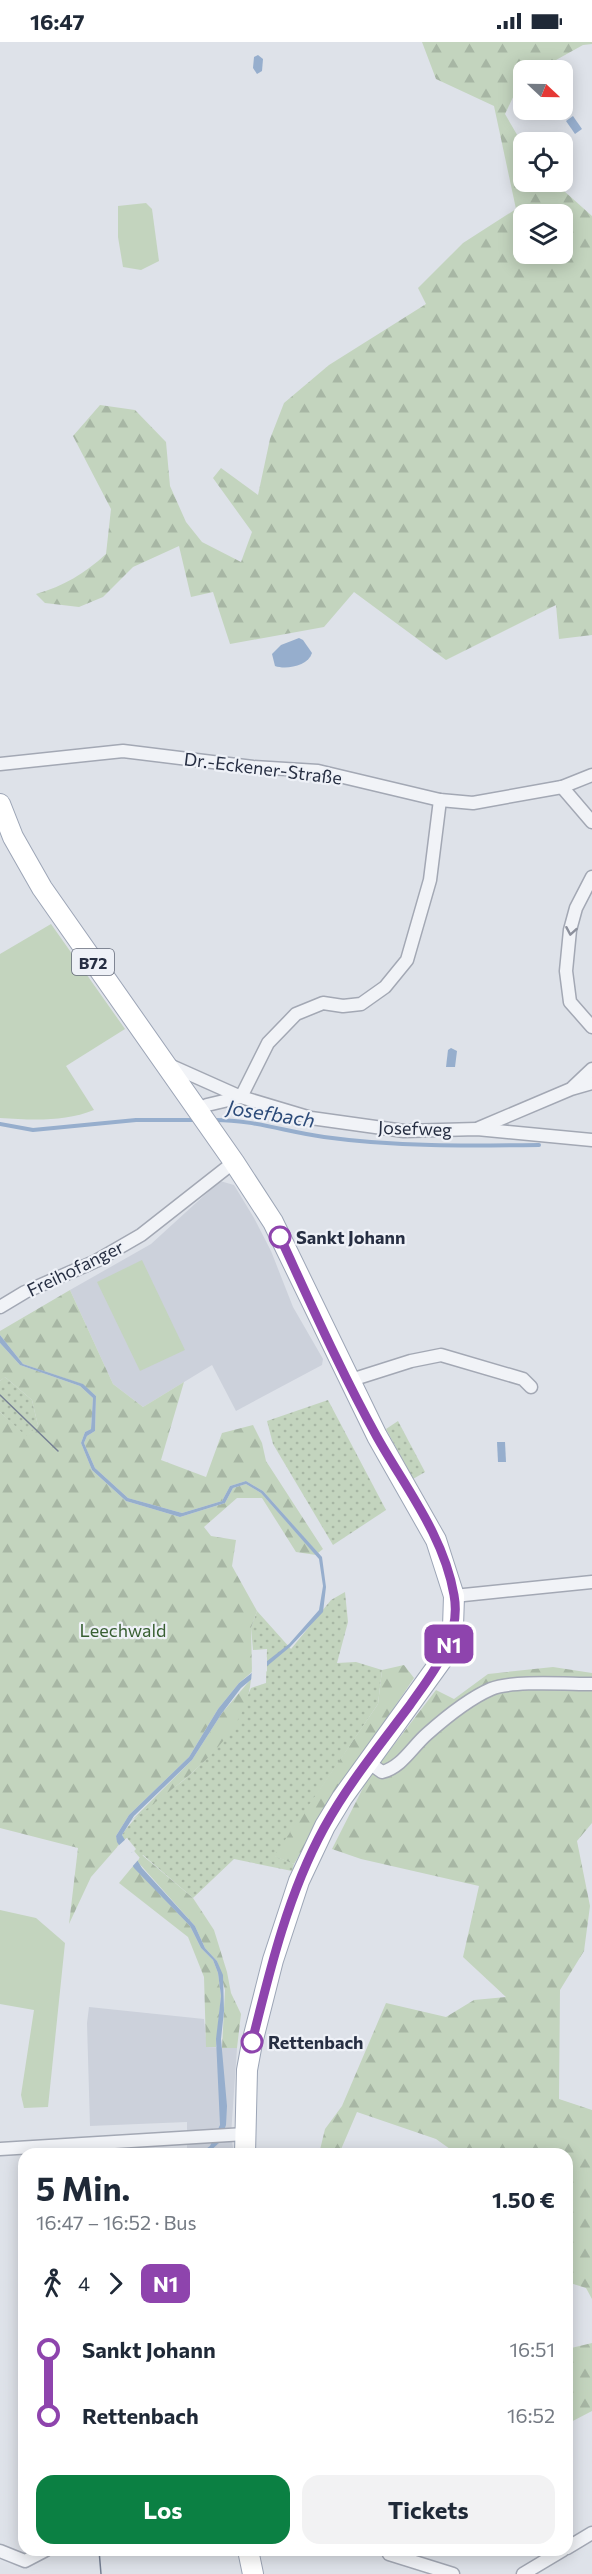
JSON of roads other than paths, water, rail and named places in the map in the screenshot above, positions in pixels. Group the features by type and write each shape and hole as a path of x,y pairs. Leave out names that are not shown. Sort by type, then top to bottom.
{"main road":[{"name":"B72","path":"0,804 13,837 42,888 199,1111 273,1222 376,1436 436,1540 454,1596 453,1627 441,1661 325,1826 304,1870 288,1914 252,2043 239,2141"},
{"path":"249,2556 253,2574"}],"street":[{"name":"Dr.-Eckener-Straße","path":"0,764 123,751 253,767 318,771 440,800 473,803 561,787 592,775"},
{"path":"561,787 592,822"},
{"path":"241,1097 268,1043 296,1014 323,1004 343,1006 361,1004 385,987 407,960 430,880 440,800"},
{"path":"592,877 576,908 570,930 566,971 570,1002 592,1027"},
{"name":"Josefweg","path":"166,1064 241,1097 311,1118 404,1131 477,1129 592,1140"},
{"path":"571,1089 592,1069"},
{"path":"477,1129 571,1089 592,1083"},
{"name":"Josefweg","path":"199,1111 207,1105 241,1097"},
{"name":"Freihofanger","path":"0,1307 25,1292 96,1261 141,1234 234,1162"},
{"path":"348,1381 411,1361 441,1355 523,1379 531,1387"},
{"path":"454,1596 592,1582"},
{"path":"368,1762 382,1772 393,1769 425,1735 451,1714 492,1689 516,1685 592,1684"},
{"path":"77,2148 208,2135 239,2141"},
{"path":"0,2149 18,2149"},
{"path":"573,2544 592,2533"},
{"path":"0,2551 18,2560 35,2556"},
{"path":"395,2556 453,2574"},
{"path":"523,2574 553,2556"}],"water":[{"path":"258,55 263,59 262,71 257,74 253,68 254,57"},
{"path":"573,116 582,129 575,134 566,121 573,120"},
{"path":"299,638 312,653 310,657 296,666 275,666 272,654 281,645"},
{"path":"451,1048 457,1051 455,1067 446,1067 448,1050"},
{"path":"0,1335 23,1364 83,1384 96,1396 95,1431 87,1436 84,1443 95,1468 128,1498 182,1513 222,1501 230,1486 246,1481 263,1491 322,1557 326,1587 323,1612 290,1647 241,1688 192,1760 134,1816 122,1835 142,1868 195,1926 205,1948 217,1961 223,1975 224,2011 221,2039 227,2106 226,2125 220,2142 214,2148 207,2148 220,2125 216,2039 221,1996 218,1973 213,1960 201,1948 190,1926 134,1868 117,1842 116,1836 129,1815 189,1757 218,1709 239,1683 289,1644 319,1610 323,1586 319,1559 261,1493 246,1484 233,1488 225,1503 180,1517 126,1501 92,1470 81,1443 85,1432 91,1429 93,1398 80,1386 20,1365 0,1343"},
{"path":"497,1442 505,1442 506,1462 498,1462"}],"waterway":[{"name":"Josefbach","path":"0,1124 33,1130 136,1120 195,1120"},
{"name":"Josefbach","path":"212,1120 226,1120 310,1135 378,1143 458,1146 539,1145"}],"tram line":[{"path":"0,1395 58,1451"},
{"path":"100,2556 101,2574"}],"place":[{"name":"Sankt Johann","path":"280,1237"},
{"name":"Rettenbach","path":"252,2042"}],"park label":[{"name":"Leechwald","path":"123,1630"}]}
